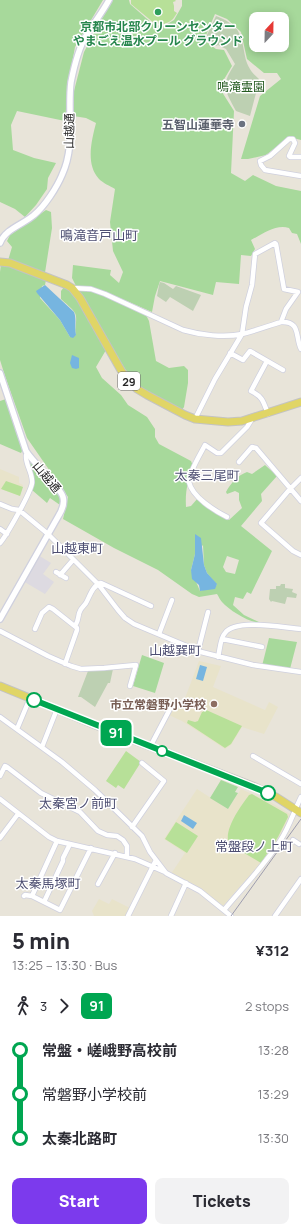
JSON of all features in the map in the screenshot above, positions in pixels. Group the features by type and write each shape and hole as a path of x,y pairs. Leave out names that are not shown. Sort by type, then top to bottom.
{"main road":[{"path":"0,262 10,263 72,288"},
{"name":"29","path":"72,288 80,298 122,372 129,381 147,395 184,415 195,419 233,422 252,419 301,402"},
{"path":"0,686 255,787 276,797 298,811"}],"street":[{"name":"山越通","path":"0,242 6,234 36,214 61,177 70,149 70,98 78,53 86,36 109,0"},
{"path":"301,157 289,156 295,144 295,141 291,139 284,143 270,156 260,161 265,170 301,176"},
{"path":"195,419 214,379 242,334 247,301 252,285 255,254 275,243 279,255 284,289 298,292 286,309 281,322"},
{"path":"72,288 90,289 105,294 183,330 193,333 214,335 242,334 281,322 287,323 294,326 297,330 298,344 301,349"},
{"path":"230,353 243,360 250,351 283,370"},
{"path":"267,361 251,391 260,396 263,400 268,414"},
{"name":"山越通","path":"0,373 1,380 10,398 23,443 28,454 61,493 63,499 63,505 59,515 0,619"},
{"path":"227,517 213,510 196,495 191,488 189,481 196,461 205,445 217,453 221,453 247,427 252,419"},
{"path":"239,462 252,447 256,448 301,501"},
{"path":"0,543 7,534 32,484 31,471 26,458 28,454"},
{"path":"301,478 261,524 301,555"},
{"path":"0,504 12,510 19,510 48,534 98,584 125,618 134,624 198,651 218,657 261,667 301,672"},
{"path":"0,529 7,534"},
{"path":"66,578 58,573 73,560"},
{"path":"98,584 101,583 151,606"},
{"path":"75,626 79,619 79,612 98,584"},
{"path":"159,634 172,600"},
{"path":"35,629 42,613 48,607 53,609 75,626 78,630 65,664"},
{"path":"198,651 208,612"},
{"path":"218,657 222,639 226,631 235,626 268,626 301,629"},
{"path":"0,631 65,664 81,669 136,665 130,686"},
{"path":"222,639 262,647"},
{"path":"17,729 30,698"},
{"path":"150,746 171,707"},
{"path":"42,747 57,709"},
{"path":"0,717 42,747 95,790 142,836 150,852 166,873"},
{"path":"253,756 301,784"},
{"path":"132,827 164,781 142,763"},
{"path":"0,776 5,766 41,793 80,812 98,831 107,835 117,836 123,840 127,846 128,857"},
{"path":"224,910 247,882 262,867 281,839 298,811 301,796"},
{"path":"0,799 18,814 57,841 135,858 200,891 230,916"},
{"path":"0,838 18,814"},
{"path":"293,840 299,844"},
{"path":"32,896 57,841"},
{"path":"44,902 70,844"},
{"path":"24,896 28,894 60,910 91,848"},
{"path":"98,884 115,854"},
{"path":"128,916 156,860"},
{"path":"275,916 301,879"},
{"path":"171,916 186,883"}],"shaded area":[{"path":"0,469 19,477 19,483 23,485 20,496 1,489 0,491"},
{"path":"38,555 51,563 43,574 54,582 45,594 23,581"},
{"name":"市立常磐野小学校","path":"199,661 221,666 213,687 265,710 269,702 278,707 264,734 242,727 231,745 225,749 182,721 169,715 175,705 184,701"},
{"path":"197,789 228,809 241,789 270,802 290,814 280,838 256,871 242,884 223,906 196,886 171,874 185,853 164,839"},
{"path":"99,899 109,904 112,899 130,908 126,916 94,916 92,911"}],"green space":[{"path":"0,0 103,0 75,47 68,85 65,121 17,111 11,125 13,150 34,158 56,163 48,178 47,189 36,205 25,217 15,209 0,202"},
{"path":"112,0 129,0 130,4 154,25 164,26 174,20 182,6 182,0 301,0 301,140 289,137 266,155 241,159 260,96 281,79 277,73 264,73 247,59 241,32 227,19 215,14 204,40 216,49 224,50 232,66 223,81 222,92 234,111 231,173 245,181 253,175 276,186 301,191 301,244 297,234 292,233 289,228 274,228 251,240 255,249 251,256 241,255 239,284 216,282 213,295 160,281 152,312 106,292 76,286 72,278 73,265 111,270 110,275 119,283 123,272 113,251 110,222 115,189 99,179 92,166 91,151 96,123 86,118 73,116 74,91 84,52"},
{"name":"京都市北部クリーンセンター やまごえ温水プール グラウンド","path":"131,0 175,0 176,1 173,2 174,11 177,13 169,22 164,24 154,23 131,4"},
{"name":"鳴滝霊園","path":"216,16 235,27 241,40 249,68 259,79 250,116 236,111 227,93 227,78 235,64 226,49 218,45 216,46 207,40 206,37"},
{"path":"46,210 51,212 52,228 44,279 46,280 45,285 42,286 40,298 60,320 70,337 76,335 76,315 61,299 61,291 64,287 76,295 106,350 96,367 102,378 121,395 128,405 147,417 155,429 155,437 159,444 191,461 193,466 187,486 186,507 191,506 198,498 215,513 229,520 242,508 239,500 239,493 235,491 227,494 226,492 240,475 247,472 252,474 265,465 277,476 261,494 262,501 241,526 272,551 251,594 247,592 243,599 235,597 233,605 244,615 261,623 251,621 235,613 222,602 217,594 199,597 192,594 158,570 114,548 63,519 68,497 27,438 0,360 0,272 1,264 7,264 12,247 7,241 10,235","holes":["203,545 204,565 207,573 217,585 200,591 191,570 195,554","227,556 239,560 235,574 226,572 223,567"]},
{"path":"160,282 173,289 176,286 201,295 193,311 170,297 166,302 157,296"},
{"path":"78,290 105,295 146,315 149,321 156,361 169,368 184,366 188,370 188,383 184,407 182,410 149,393 136,384 125,369"},
{"path":"6,399 23,449 21,453 0,444 0,401"},
{"path":"30,462 59,494 61,498 60,505 50,498 47,503 32,490 34,484"},
{"path":"6,481 23,487 20,496 1,489"},
{"path":"281,584 285,584 285,588 293,589 292,592 297,594 296,598 287,597 285,604 271,602 269,599 270,589 276,589 276,586 280,586"},
{"path":"269,638 297,642 290,669 262,666"},
{"path":"142,655 164,663 155,693 133,686"},
{"path":"113,669 110,683 108,683 95,707 81,697 78,697 88,671"},
{"path":"204,709 242,726 231,744 225,748 187,723 188,720 195,722 198,721"},
{"path":"126,751 141,762 124,789 118,785 116,788 106,781"},
{"path":"221,780 238,787 235,792 238,793 228,809 210,798"},
{"path":"252,794 287,814 288,817 278,837 261,863 229,844 228,838 228,832 234,818 249,795"},
{"path":"176,822 198,836 187,853 165,839"}],"water":[{"path":"45,285 74,312 76,335 73,338 70,337 60,320 37,293 36,291"},
{"path":"72,355 79,358 79,368 72,368 70,363"},
{"path":"195,534 201,538 204,565 207,573 217,584 215,589 200,591 199,585 192,579 191,570 195,554"},
{"path":"200,665 207,667 203,681 196,679"},
{"path":"184,815 197,823 193,829 181,821"}],"tram line":[{"path":"231,916 301,819"}],"bus line":[{"name":"91","path":"34,700 268,793"}],"place":[{"name":"京都市北部クリーンセンター やまごえ温水プール グラウンド","path":"158,12"},
{"name":"五智山蓮華寺","path":"242,124"},
{"name":"市立常磐野小学校","path":"214,704"}],"district":[{"name":"鳴滝音戸山町","path":"99,235"},
{"name":"太秦三尾町","path":"207,475"},
{"name":"山越東町","path":"77,548"},
{"name":"山越巽町","path":"175,650"},
{"name":"太秦宮ノ前町","path":"78,803"},
{"name":"常盤段ノ上町","path":"254,846"},
{"name":"太秦馬塚町","path":"48,883"}]}
